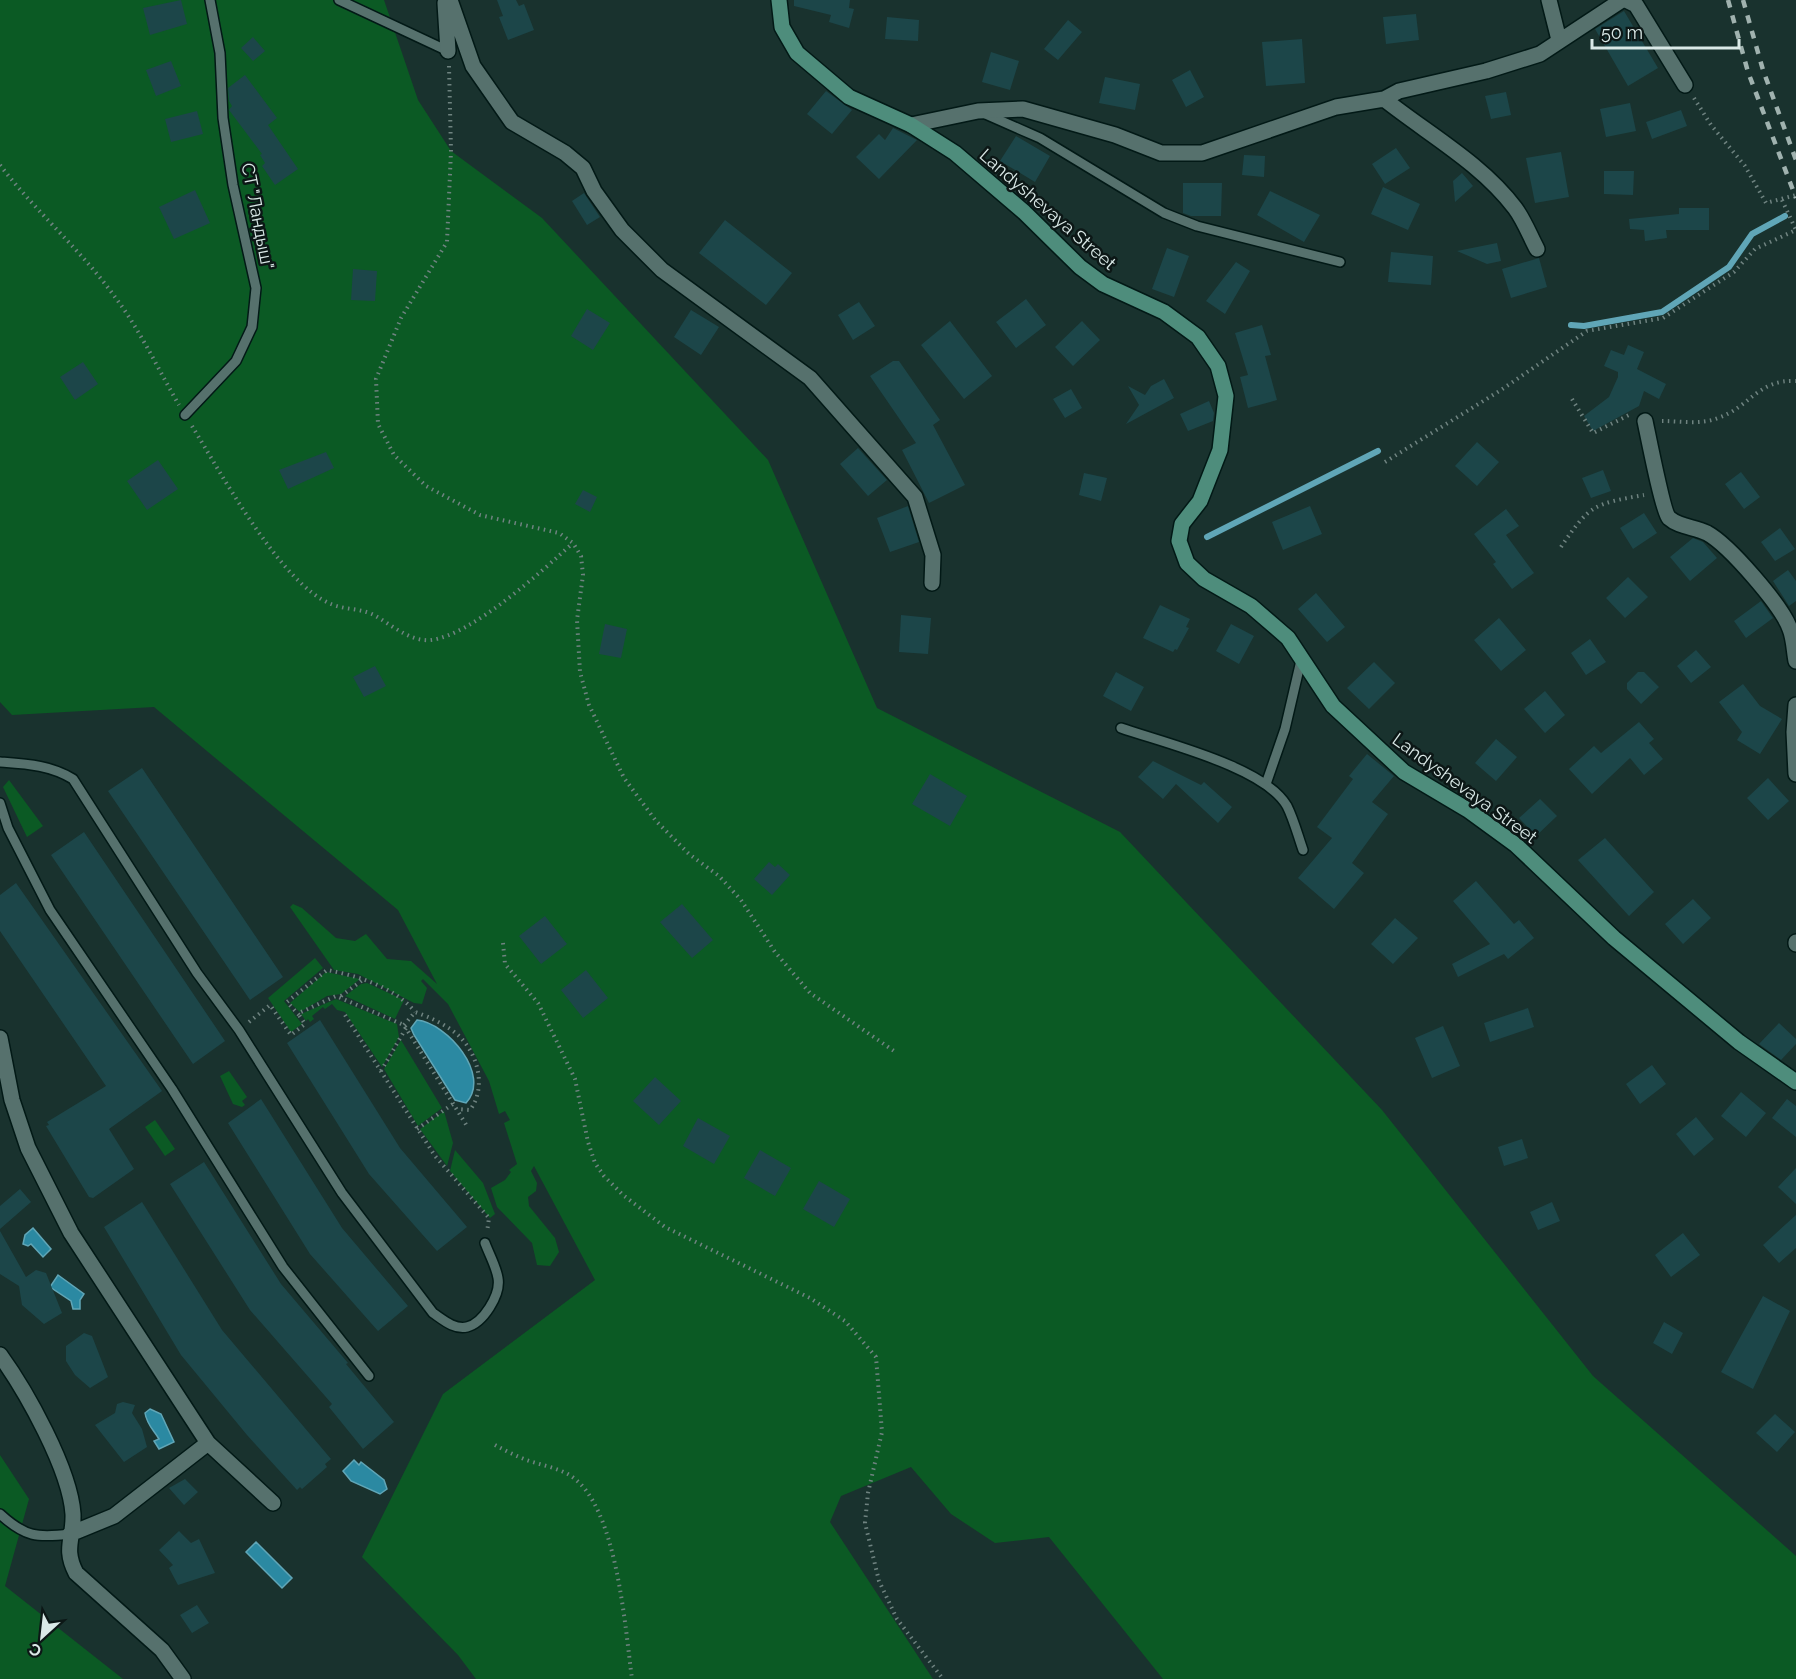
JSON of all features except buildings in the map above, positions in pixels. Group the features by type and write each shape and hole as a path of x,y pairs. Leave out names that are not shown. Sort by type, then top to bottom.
{"street":[{"path":"445,0 448,51"},
{"path":"450,0 473,66 512,122 566,153 582,168 594,191 622,230 662,270 810,378 915,497 933,555 932,583"},
{"name":"Landyshevaya Street","path":"779,0 782,27 796,53 849,97 910,125 956,153 1024,213 1080,267 1103,284 1164,312 1198,337 1218,366 1226,396 1220,450 1200,501 1182,524 1179,541 1187,563 1204,579 1251,606 1288,638 1333,706 1404,772 1468,810 1516,844 1614,938 1738,1042 1796,1082"},
{"path":"1549,0 1559,40"},
{"path":"910,125 978,111 1023,109 1115,135 1161,153 1202,153 1336,107 1384,99 1399,91 1486,71 1540,54 1624,0 1636,5 1685,85"},
{"path":"1384,99 1464,159 1504,196 1516,209 1537,249"},
{"path":"1645,421 1662,492 1664,510 1668,517 1715,538 1754,576 1790,628 1796,661"},
{"path":"1796,705 1794,732 1796,774"},
{"path":"0,1038 12,1100 28,1148 71,1233 208,1443 273,1503"},
{"path":"0,1354 18,1380 49,1440 69,1494 73,1515 68,1558 76,1573 155,1643 183,1679"},
{"path":"70,1534 114,1516 208,1443"}],"lane":[{"name":"СТ \"Ландыш\"","path":"185,415 236,360 252,327 255,288 233,185 223,118 220,53 210,0"},
{"path":"339,0 448,51"},
{"path":"978,111 1040,138 1164,213 1197,226 1340,262"},
{"path":"1266,784 1285,729 1302,656"},
{"path":"1121,728 1246,772 1266,784 1287,805 1303,850"},
{"path":"0,762 57,769 72,779 197,973 239,1030 342,1193 433,1313 453,1326 466,1328 479,1320 495,1296 499,1280 485,1243"},
{"path":"0,802 8,828 51,910 172,1089 283,1267 369,1376"},
{"path":"0,1514 19,1531 46,1537 70,1534"}],"path":[{"path":"448,51 451,151 447,242 401,318 376,379 378,424 394,455 426,486 480,515 559,533 573,543 581,556 583,575 577,620 580,672 589,705 624,778 656,821 689,854 719,876 741,900 775,952 810,993 894,1052"},
{"path":"1685,85 1710,125 1745,166 1766,203 1796,195"},
{"path":"0,165 28,201 67,239 116,298 185,415 238,499 279,558 307,588 331,604 362,609 420,640 434,640 467,626 520,590 573,543"},
{"path":"1385,462 1502,390 1587,331 1664,318 1734,272 1755,249 1796,230 1782,200"},
{"path":"1572,399 1593,433 1633,412 1645,421 1704,422 1732,412 1760,389 1779,380 1796,381"},
{"path":"1561,547 1580,519 1601,503 1662,492"},
{"path":"503,943 505,964 538,1003 575,1079 588,1142 595,1163 604,1176 623,1195 665,1227 819,1303 845,1321 876,1357 882,1432 868,1493 865,1523 879,1581 897,1619 943,1679"},
{"path":"239,1030 270,1005 291,1035 305,1024 287,1002 323,971 332,970 364,979 406,1000 415,1012 449,1029 460,1037 471,1052 480,1084 477,1100 470,1110 456,1108"},
{"path":"341,997 364,979"},
{"path":"299,1015 330,998 341,997 405,1026 467,1126"},
{"path":"381,1071 415,1012"},
{"path":"345,1015 417,1129 450,1174 489,1218 485,1243"},
{"path":"417,1129 453,1104"},
{"path":"495,1445 524,1459 570,1476 586,1488 598,1508 609,1537 632,1679"}],"green space":[{"path":"0,0 384,0 418,100 451,151 542,218 768,460 877,708 1120,832 1382,1110 1593,1376 1796,1556 1796,1679 1163,1679 1049,1537 995,1543 951,1514 911,1467 841,1496 830,1522 933,1679 476,1679 458,1655 362,1557 443,1394 595,1280 534,1166 531,1171 537,1183 536,1191 528,1197 529,1206 555,1238 559,1252 550,1266 537,1265 532,1243 497,1207 491,1188 505,1180 511,1172 509,1170 517,1164 504,1123 510,1120 505,1111 499,1114 489,1081 448,1004 423,979 421,981 427,988 422,1004 414,1003 358,974 334,970 290,907 293,904 302,908 336,938 355,941 366,934 387,959 411,961 437,984 398,910 154,707 12,715 0,702"},
{"path":"9,780 43,826 27,837 3,787"},
{"path":"315,958 323,968 284,1001 302,1024 291,1032 268,998"},
{"path":"326,972 360,979 341,994 327,996 300,1012 290,1003"},
{"path":"367,983 404,1000 395,1019 345,996 361,984"},
{"path":"336,999 397,1024 399,1037 382,1067 345,1012 337,1010 332,1004 325,1009 323,1007 312,1016 314,1019 310,1022 308,1019 306,1021 301,1014"},
{"path":"401,1040 442,1108 418,1126 384,1069"},
{"path":"229,1071 247,1097 242,1101 245,1105 242,1107 233,1104 220,1076"},
{"path":"444,1111 453,1143 447,1166 420,1129"},
{"path":"155,1120 175,1149 165,1156 145,1127"},
{"path":"455,1150 483,1183 495,1214 490,1218 450,1171"},
{"path":"0,1455 29,1499 5,1586 123,1679 0,1679"}],"water":[{"path":"417,1020 429,1023 453,1040 470,1065 474,1079 473,1092 466,1103 455,1100 414,1035 411,1028"},
{"path":"33,1228 51,1249 43,1257 31,1244 28,1246 23,1244 25,1235"},
{"path":"58,1275 84,1294 80,1300 80,1309 73,1309 71,1301 50,1287"},
{"path":"150,1409 161,1414 174,1442 159,1449 154,1441 159,1439 145,1413"},
{"path":"354,1460 359,1465 361,1462 384,1480 387,1489 380,1494 351,1481 343,1471"},
{"path":"256,1542 292,1578 282,1588 246,1552"}],"waterway":[{"path":"1571,325 1584,326 1662,312 1729,267 1752,234 1785,216"},
{"path":"1207,537 1378,451"}],"railway":[{"path":"1728,0 1748,72 1796,198"},
{"path":"1743,0 1763,70 1796,160"}]}
